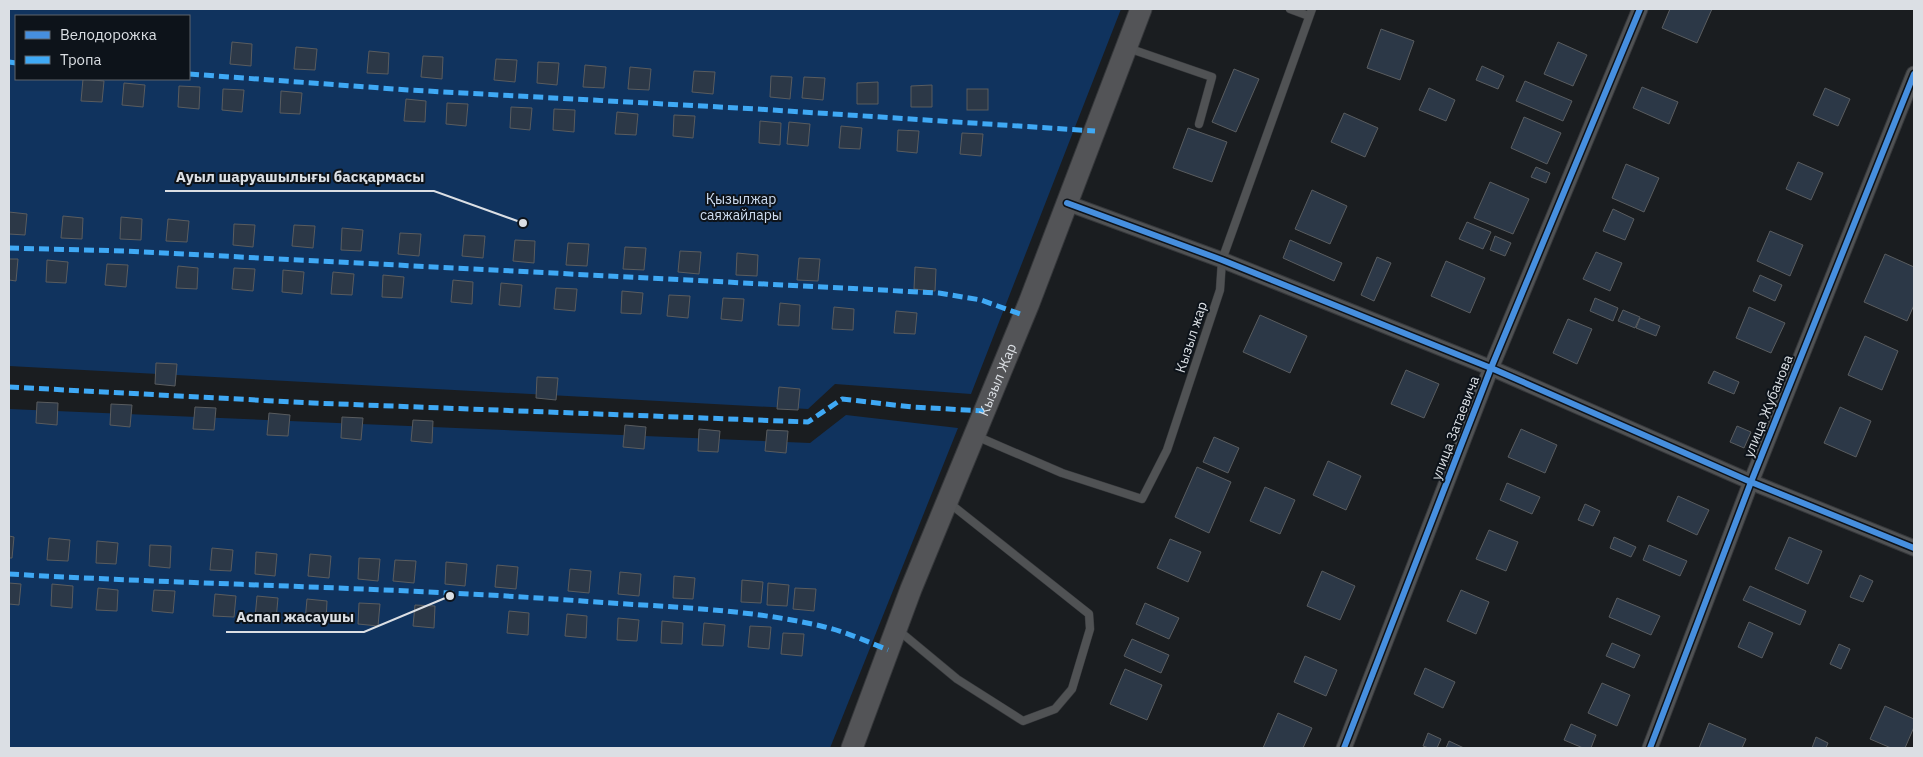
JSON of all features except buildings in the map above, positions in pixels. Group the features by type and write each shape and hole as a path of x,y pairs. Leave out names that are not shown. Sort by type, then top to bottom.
{"main road":[{"name":"Кызыл Жар","path":"852,748 947,501 1067,203 1140,9"}],"street":[{"name":"улица Затаевича","path":"1344,748 1492,368 1640,9"},
{"name":"улица Жубанова","path":"1650,748 1751,482 1914,74"},
{"path":"1067,203 1222,260 1492,368 1751,482 1914,548"}],"lane":[{"path":"1290,9 1311,12"},
{"name":"Кызыл жар","path":"974,435 1062,473 1142,499 1167,450 1220,290 1222,260 1311,12"},
{"path":"1126,47 1212,77 1199,124"},
{"path":"897,629 957,680 1023,721 1055,709 1072,688 1090,629 1089,614 947,501"}],"green space":[{"name":"Қызылжар саяжайлары","path":"9,9 1121,9 971,394 835,384 808,409 9,366"},
{"path":"9,409 810,443 846,415 958,428 830,748 9,748"}],"marked path":[{"path":"9,62 15,63"},
{"path":"190,74 408,90 757,109 1095,131"},
{"path":"9,248 125,251 939,293 981,300 1023,315"},
{"path":"9,387 313,403 808,422 842,399 912,407 984,411"},
{"path":"9,574 439,592 702,609 762,615 821,626 847,633 888,650"}],"cycle path":[{"path":"1344,748 1491,368 1640,9"},
{"path":"1650,748 1751,482 1914,74"},
{"path":"1067,203 1222,260 1491,368 1751,482 1914,548"}],"place":[{"name":"Ауыл шаруашылығы басқармасы","path":"523,223"},
{"name":"Аспап жасаушы","path":"450,596"}]}
